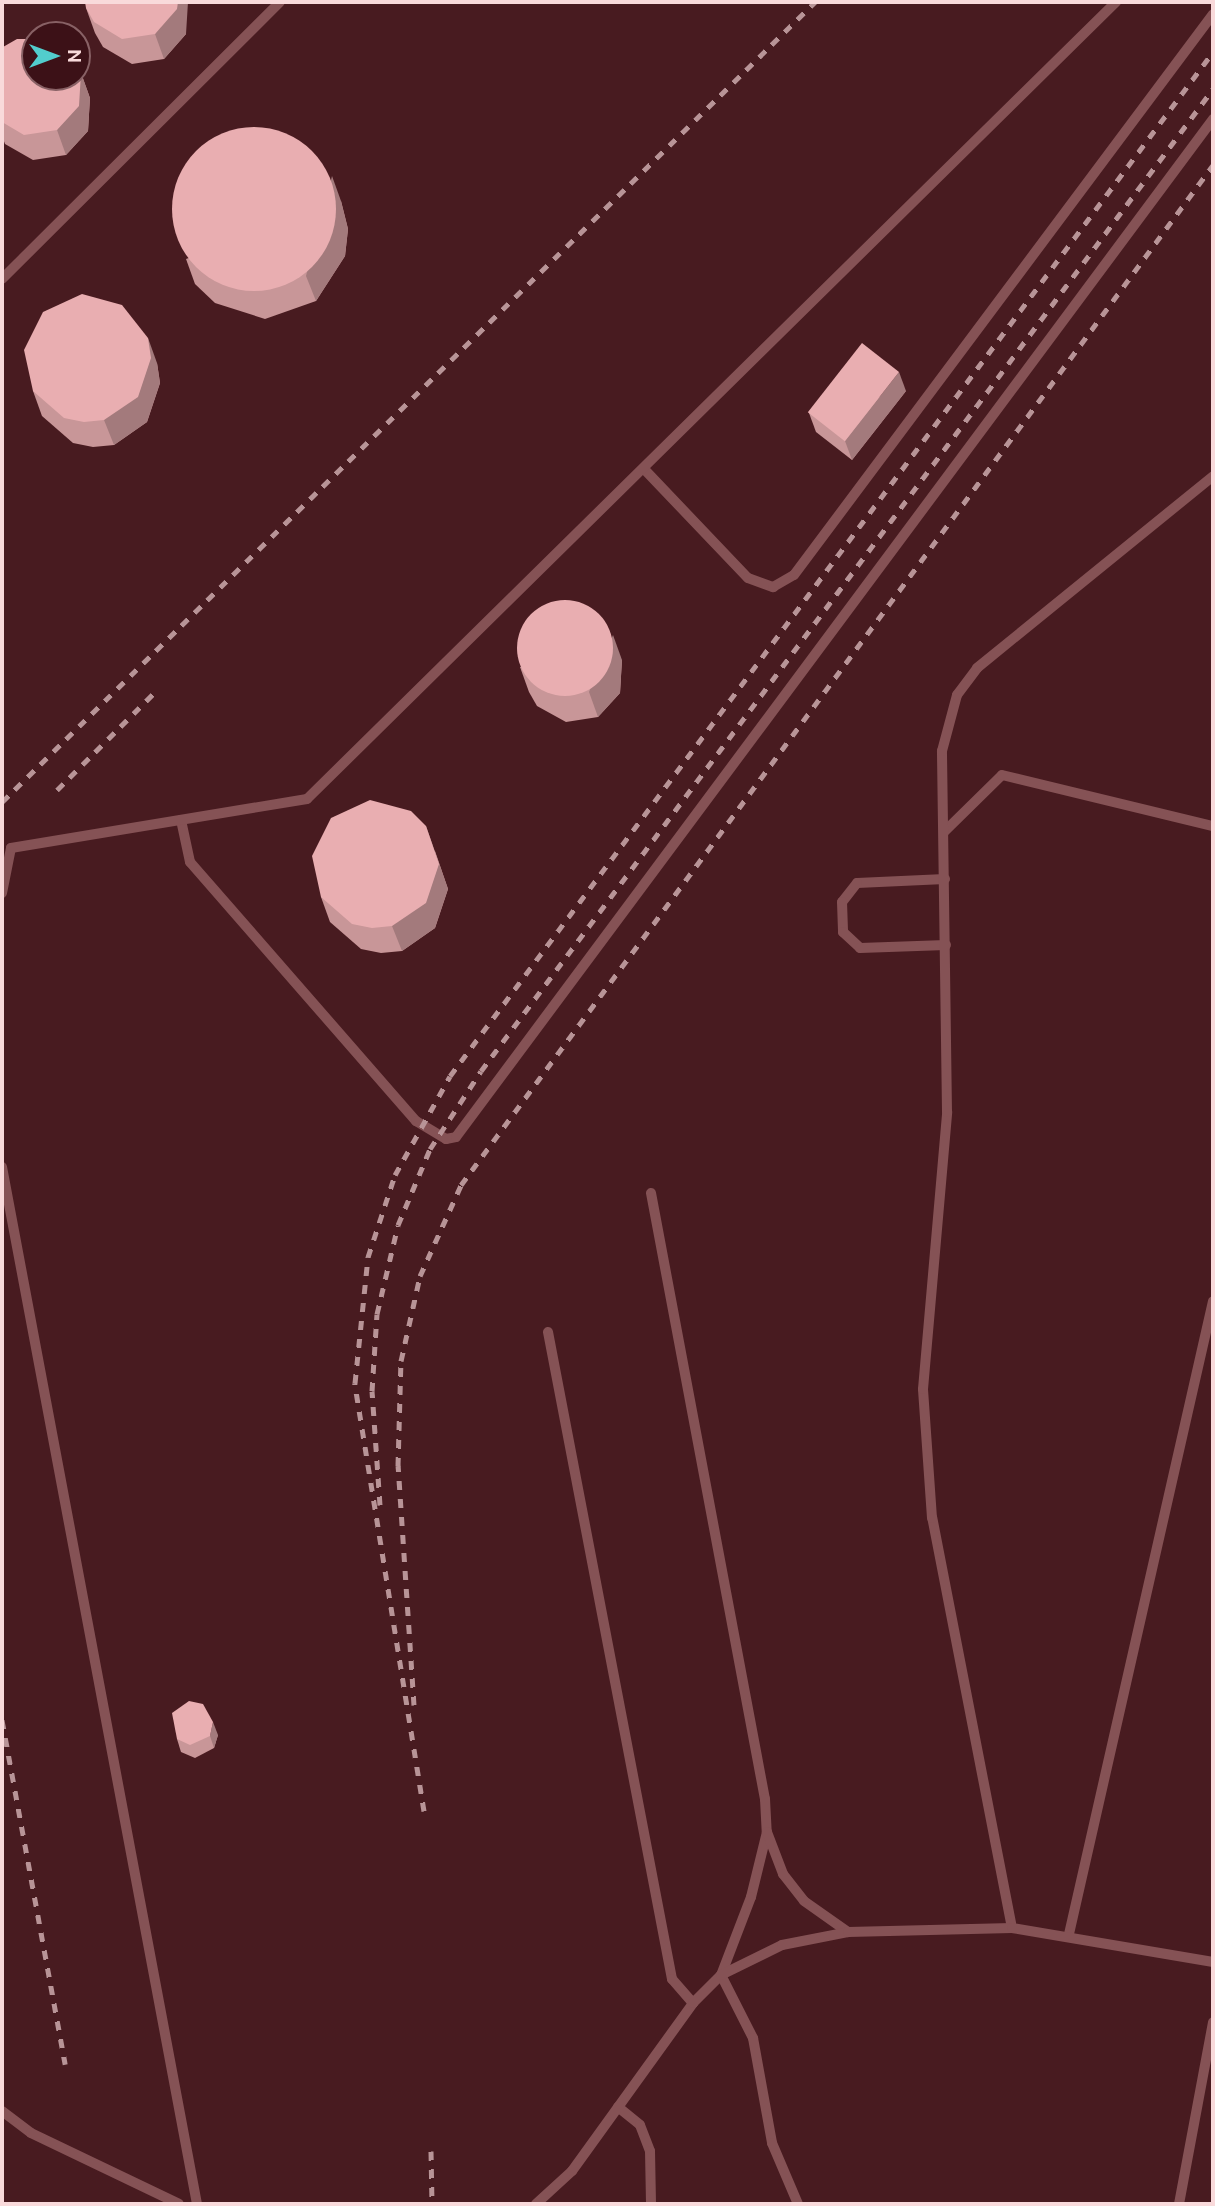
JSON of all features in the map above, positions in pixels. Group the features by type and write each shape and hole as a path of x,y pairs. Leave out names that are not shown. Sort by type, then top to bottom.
{"lane":[{"path":"2,279 280,2"},
{"path":"2,892 6,848 307,799 645,470 1116,2"},
{"path":"645,470 748,578 773,587 794,575 1213,14"},
{"path":"181,820 190,862 416,1121 446,1139 456,1137 1213,119"},
{"path":"1012,1928 932,1518 925,1415 925,1318 947,1112 942,751 957,695 999,647 1213,476"},
{"path":"944,832 1002,775 1213,826"},
{"path":"945,879 857,883 842,902 843,932 860,948 946,945"},
{"path":"2,1167 197,2204"},
{"path":"651,1193 767,1832 783,1874 804,1901 848,1932"},
{"path":"1069,1934 1213,1301"},
{"path":"548,1332 672,1979 693,2003"},
{"path":"767,1832 721,1975 753,2038 772,2143 798,2204"},
{"path":"536,2204 572,2171 693,2003 721,1975 782,1945 848,1932 1012,1928 1069,1934 1213,1962"},
{"path":"1179,2204 1213,2022"},
{"path":"618,2107 640,2125 650,2151 651,2204"},
{"path":"2,2112 31,2133 179,2204"}],"building":[{"path":"85,2 178,2 177,9 155,34 122,39 94,22"},
{"path":"21,39 21,91 80,91 79,106 57,130 24,135 2,122 3,47"},
{"path":"254,127 285,133 312,151 330,178 336,209 330,240 312,267 285,285 254,291 223,285 196,267 178,240 172,209 178,178 196,151 223,133"},
{"path":"82,294 122,305 148,338 151,358 138,397 104,420 84,422 64,418 33,391 24,350 43,312"},
{"path":"862,343 899,372 845,441 808,412"},
{"path":"565,600 583,604 599,614 609,630 613,648 609,666 599,682 583,692 565,696 547,692 531,682 521,666 517,648 521,630 531,614 547,604"},
{"path":"370,800 411,811 426,826 439,864 426,903 392,926 372,928 352,924 321,897 312,856 331,818"},
{"path":"189,1701 203,1704 213,1722 210,1736 190,1745 177,1739 172,1713"}],"railway":[{"path":"2,802 815,2"},
{"path":"424,1811 355,1383 368,1257 395,1175 450,1076 1213,52"},
{"path":"380,1505 372,1391 377,1314 398,1225 430,1149 481,1071 1213,89"},
{"path":"414,1705 398,1466 401,1361 420,1276 461,1185 1213,165"},
{"path":"57,790 154,693"},
{"path":"2,1720 65,2064"},
{"path":"431,2151 432,2204"}]}
